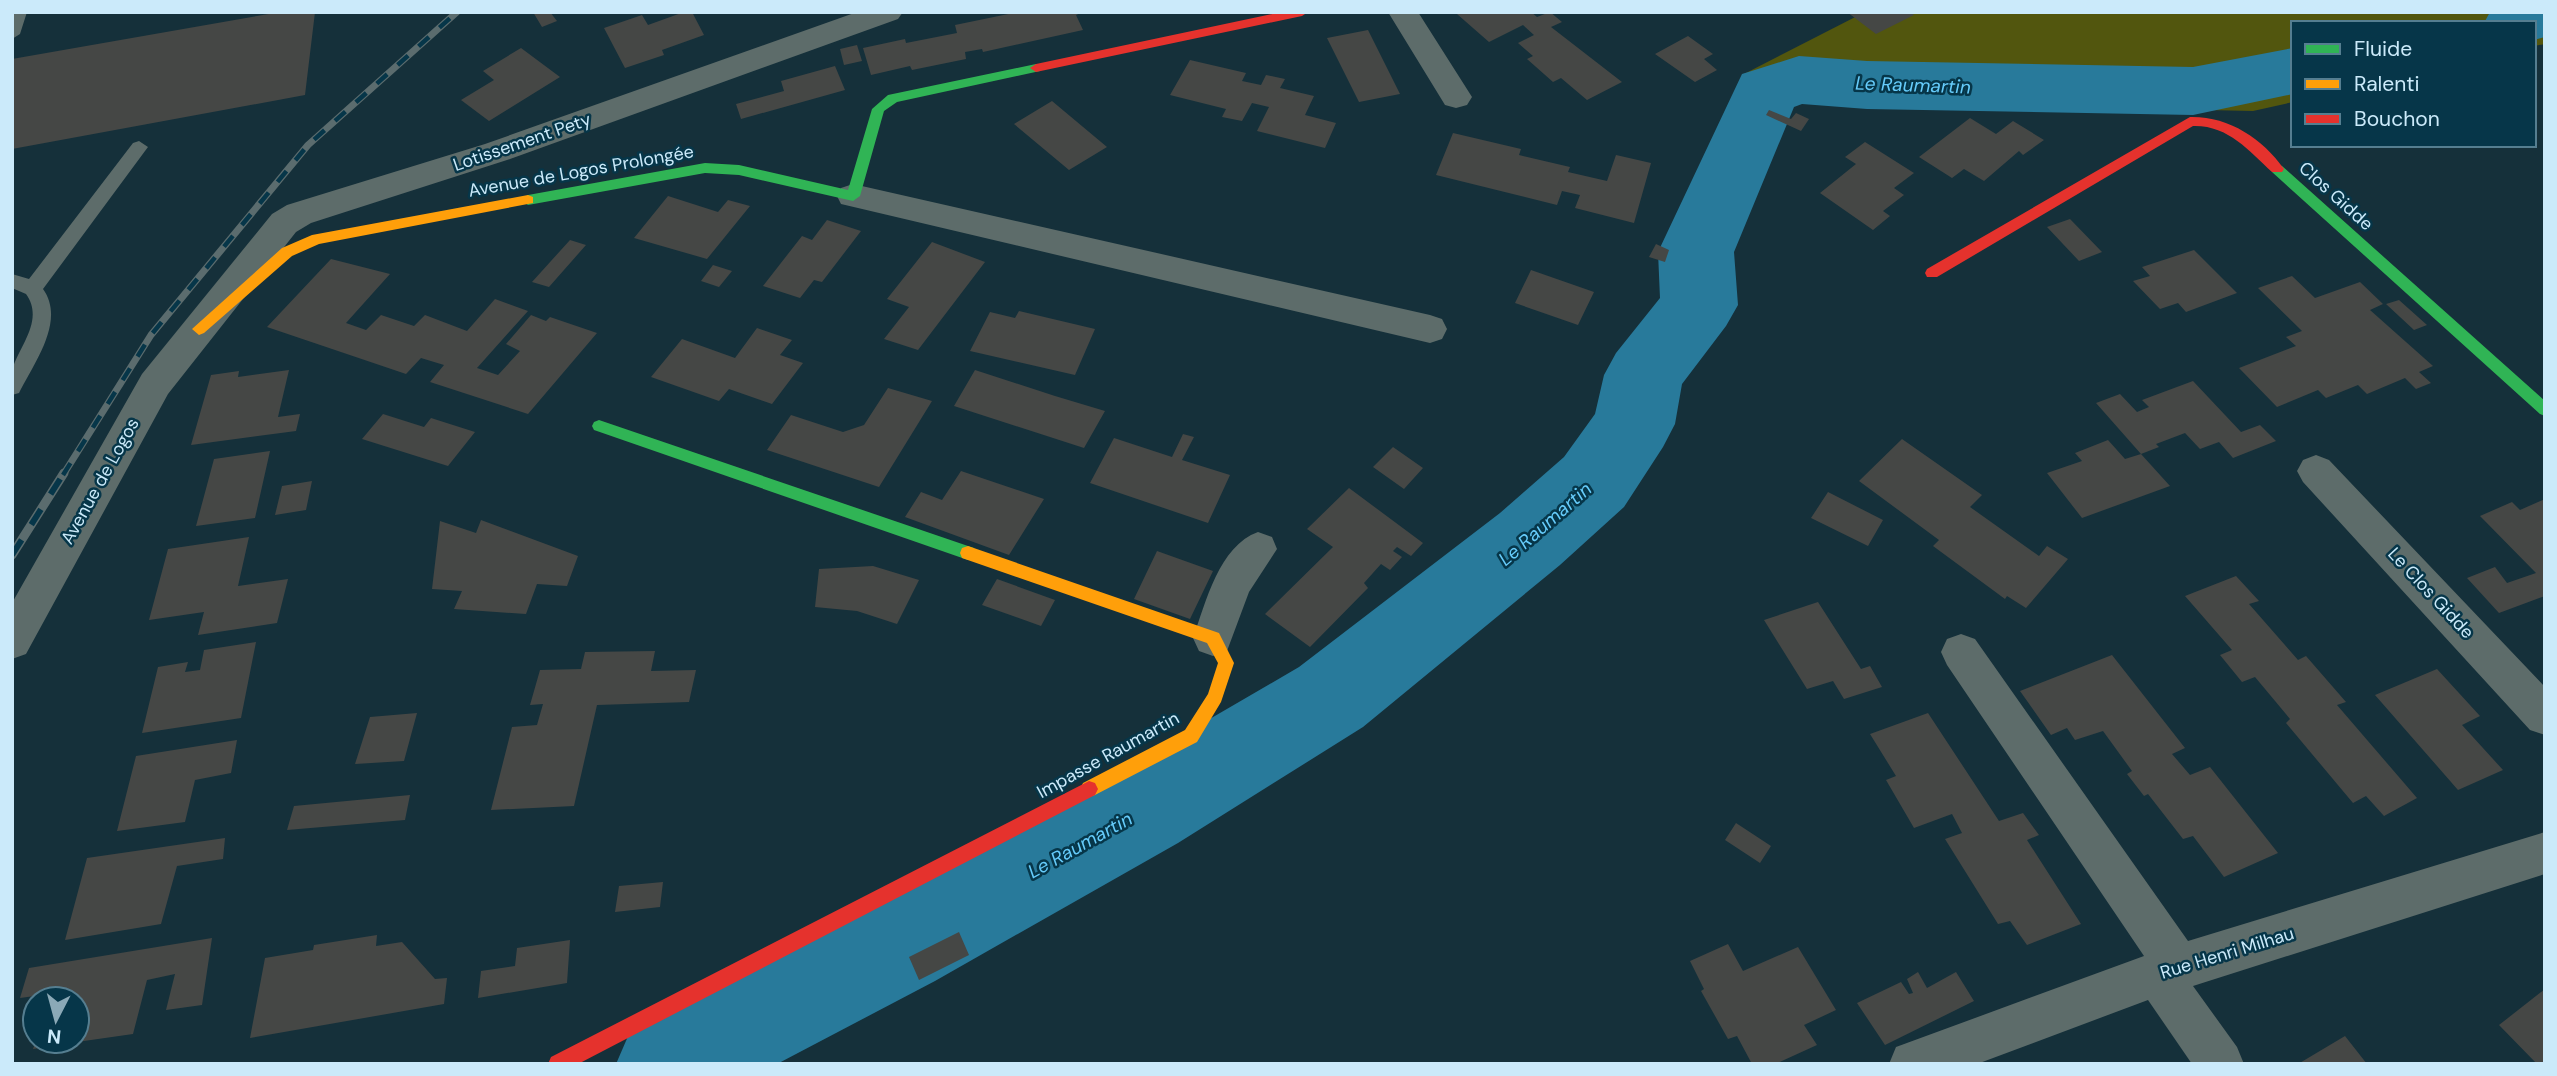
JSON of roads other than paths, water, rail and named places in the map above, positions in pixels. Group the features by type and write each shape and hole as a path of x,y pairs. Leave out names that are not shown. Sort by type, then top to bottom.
{"street":[{"name":"Lotissement Pety","path":"199,329 273,234 299,214 496,152 888,12"},
{"path":"1302,12 893,98 878,109 853,196 1430,329"},
{"path":"1404,12 1457,97"},
{"name":"Clos Gidde","path":"1932,274 2190,122 2210,119 2231,128 2545,410"},
{"name":"Avenue de Logos Prolongée","path":"199,329 287,252 317,239 705,168 739,170 853,196"},
{"name":"Avenue de Logos","path":"12,641 155,384 199,329"},
{"path":"599,426 1213,638 1232,584 1258,550"},
{"name":"Le Clos Gidde","path":"2316,471 2545,716"},
{"name":"Impasse Raumartin","path":"558,1064 1191,736 1215,697 1226,663 1213,638"},
{"path":"1961,652 2168,971 2220,1064"},
{"name":"Rue Henri Milhau","path":"1913,1064 2168,971 2545,853"}],"lane":[{"path":"12,34 19,12"},
{"path":"33,288 139,148"},
{"path":"12,281 33,288 43,305 39,335 12,387"}],"waterway":[{"name":"Le Raumartin","path":"2524,21 2545,15"},
{"name":"Le Raumartin","path":"669,1064 899,945 1144,810 1331,697 1530,539 1594,482 1634,424 1644,375 1699,305 1696,252 1766,91 1799,80 1867,85 2193,91 2291,71"}],"railway":[{"path":"63,475 151,335 308,145 457,12"},
{"path":"12,555 64,473"}]}
